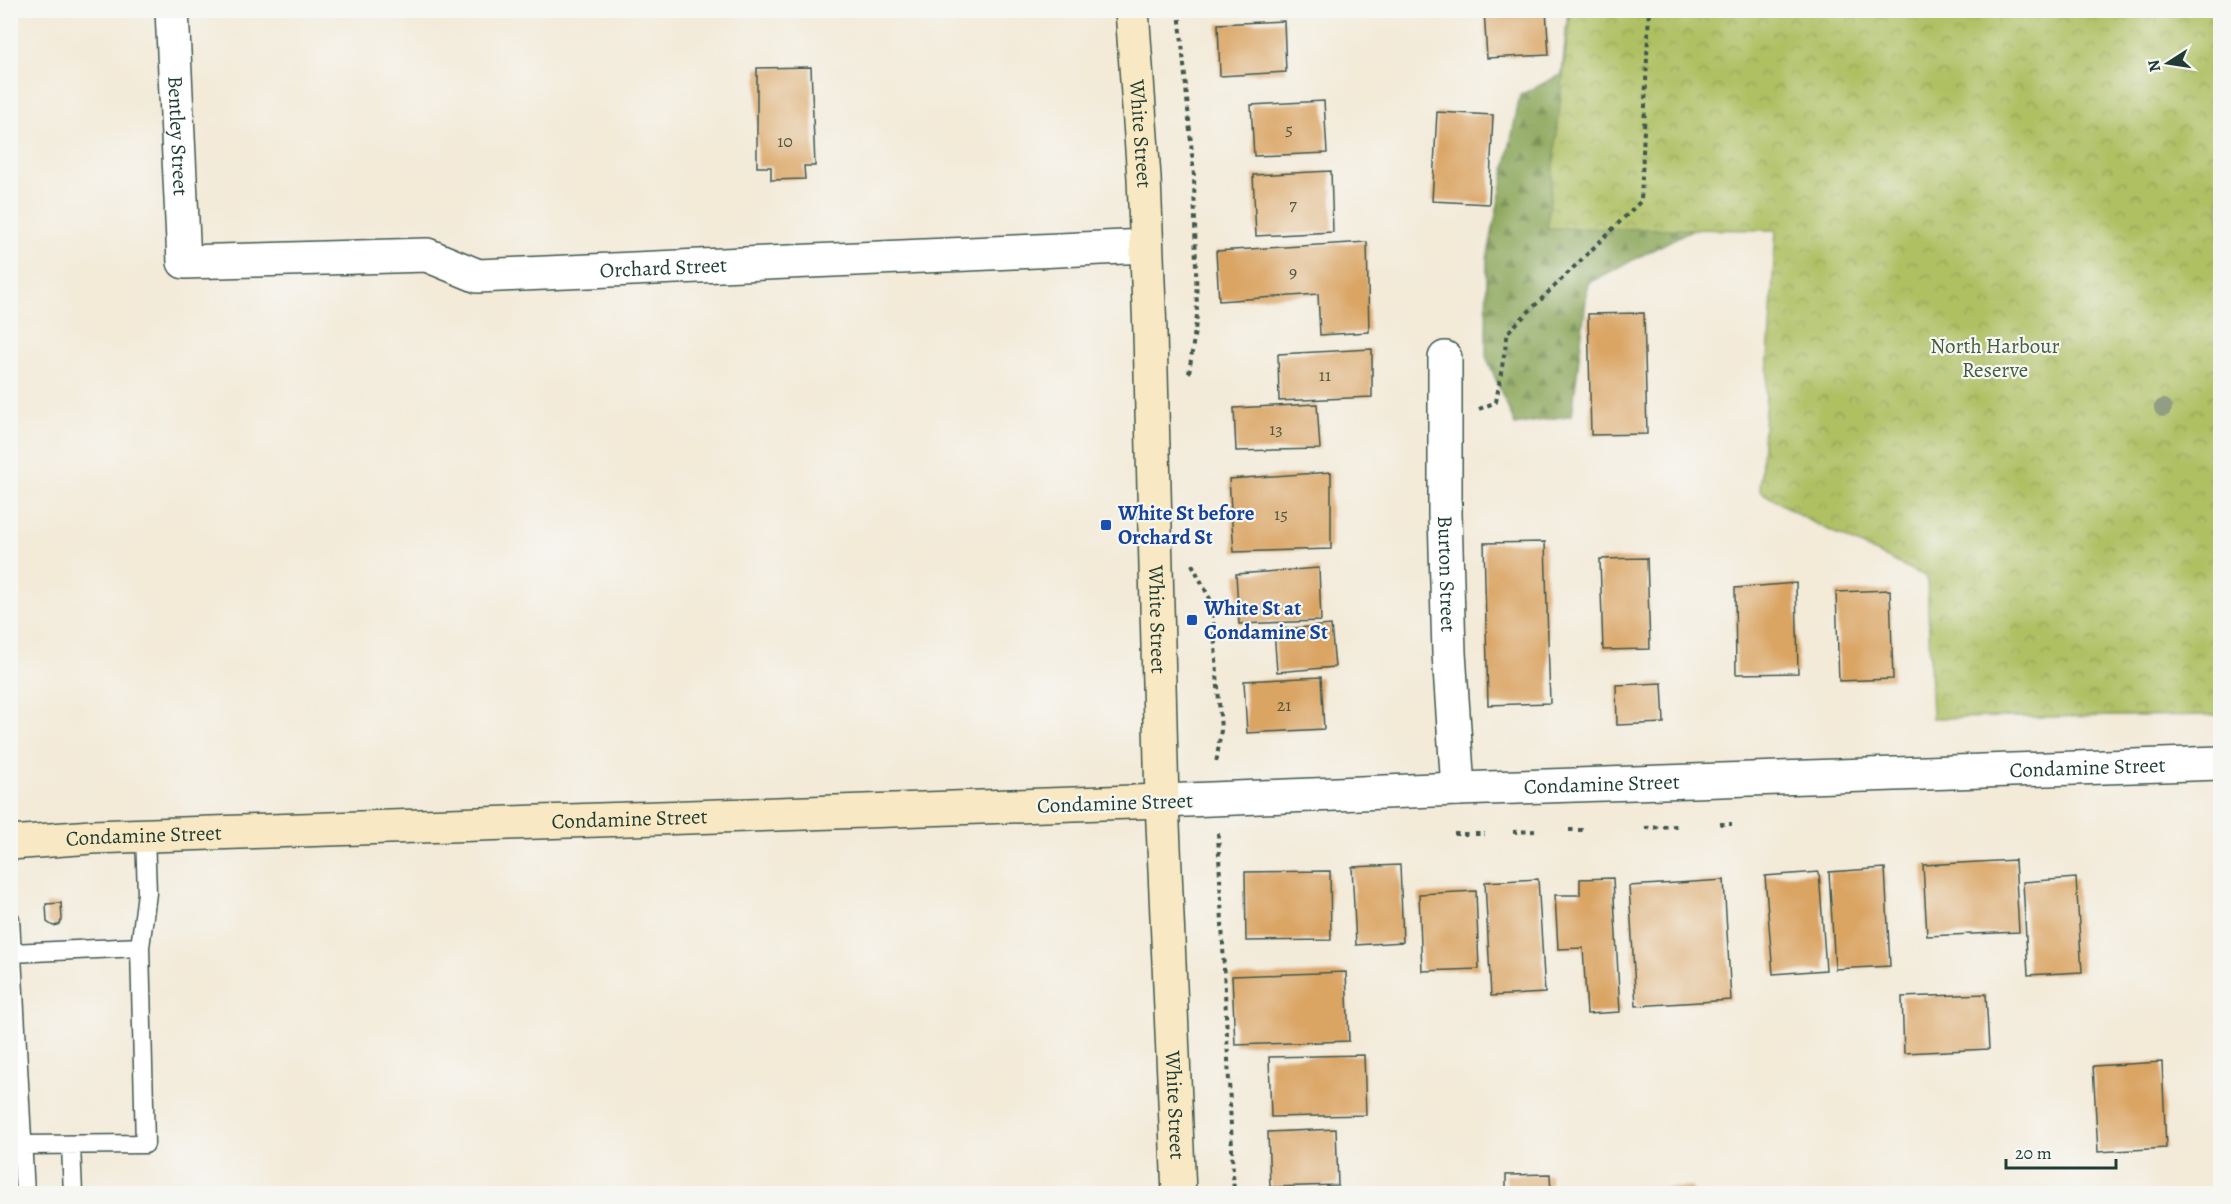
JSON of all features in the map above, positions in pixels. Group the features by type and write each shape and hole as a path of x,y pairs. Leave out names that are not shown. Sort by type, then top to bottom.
{"street":[{"name":"Bentley Street","path":"172,10 184,262"},
{"name":"White Street","path":"1132,10 1144,178 1162,801 1179,1194"},
{"name":"Orchard Street","path":"184,262 427,255 478,276 1146,246"},
{"name":"Burton Street","path":"1445,358 1445,514 1449,652 1458,789"},
{"name":"Condamine Street","path":"10,843 145,835 2220,763"}],"lane":[{"path":"22,1145 145,1144 140,947 147,893 145,835"},
{"path":"10,919 25,1194"},
{"path":"12,953 140,947"},
{"path":"71,1145 73,1194"}],"path":[{"path":"1179,10 1194,176 1197,315 1187,385"},
{"path":"1445,424 1496,402 1508,332 1641,201 1649,10"},
{"path":"1191,553 1192,564 1212,603 1221,730 1215,768"},
{"path":"1720,824 1732,824"},
{"path":"1217,826 1234,1194"},
{"path":"1645,828 1677,826"},
{"path":"1569,830 1583,830"},
{"path":"1514,832 1534,831"},
{"path":"1454,834 1485,834"}],"green space":[{"path":"1568,11 1811,11 1781,184 1588,283 1572,415 1515,425 1486,356 1487,259 1520,95 1562,74"},
{"name":"North Harbour Reserve","path":"1570,11 2220,11 2220,715 1932,718 1927,577 1808,520 1760,491 1776,230 1547,228"}],"building":[{"path":"1484,10 1546,10 1549,55 1487,58"},
{"path":"1284,21 1286,72 1220,76 1218,24"},
{"path":"811,67 815,166 804,166 805,179 771,180 771,167 757,167 757,68"},
{"path":"1324,101 1327,153 1254,156 1251,105"},
{"path":"1437,112 1493,115 1489,204 1432,201"},
{"path":"1331,171 1333,232 1256,236 1253,175"},
{"path":"1367,242 1369,332 1320,335 1318,294 1219,301 1216,251"},
{"path":"1644,313 1647,434 1591,435 1588,314"},
{"path":"1372,349 1372,397 1279,401 1278,354"},
{"path":"1317,404 1320,449 1236,451 1234,408"},
{"path":"1331,472 1331,549 1234,552 1229,479"},
{"path":"1545,542 1550,703 1488,705 1484,543"},
{"path":"1647,558 1650,649 1603,650 1600,559"},
{"path":"1319,568 1321,621 1239,624 1236,574"},
{"path":"1796,583 1798,673 1736,674 1735,588"},
{"path":"1890,590 1893,679 1839,681 1836,592"},
{"path":"1331,625 1335,667 1277,672 1274,630"},
{"path":"1321,677 1324,729 1247,733 1244,681"},
{"path":"1662,683 1664,723 1617,725 1616,685"},
{"path":"2015,860 2019,932 1927,936 1923,865"},
{"path":"1400,865 1403,942 1356,945 1352,867"},
{"path":"1885,868 1890,966 1835,969 1829,872"},
{"path":"1330,871 1331,940 1246,941 1245,872"},
{"path":"1819,872 1826,970 1773,974 1765,876"},
{"path":"1613,878 1620,1012 1587,1014 1583,948 1558,949 1555,895 1580,895 1580,879"},
{"path":"2076,878 2082,972 2028,975 2023,882"},
{"path":"1538,879 1545,993 1491,996 1485,882"},
{"path":"1724,880 1731,1000 1636,1006 1629,886"},
{"path":"1476,891 1479,969 1422,971 1419,894"},
{"path":"61,903 62,920 58,925 53,926 47,922 46,904"},
{"path":"1346,972 1349,1041 1235,1045 1232,976"},
{"path":"1986,994 1989,1049 1904,1053 1902,997"},
{"path":"1364,1055 1366,1115 1271,1117 1269,1057"},
{"path":"2162,1062 2166,1148 2098,1152 2093,1066"},
{"path":"1336,1129 1338,1185 1270,1187 1268,1132"},
{"path":"1550,1174 1551,1194 1506,1194 1506,1175"},
{"path":"1692,1187 1692,1194 1640,1194 1640,1189"}],"place":[{"name":"White St before Orchard St","path":"1106,525"},
{"name":"White St at Condamine St","path":"1192,620"}]}
